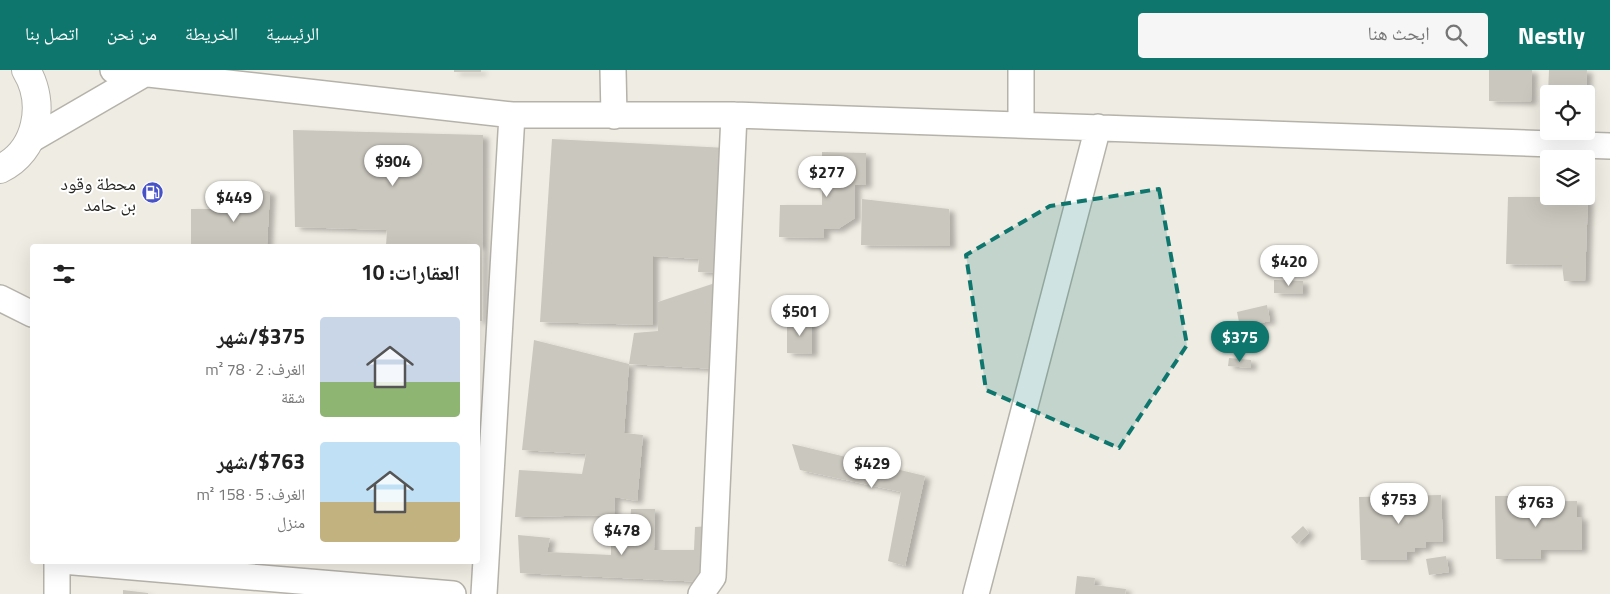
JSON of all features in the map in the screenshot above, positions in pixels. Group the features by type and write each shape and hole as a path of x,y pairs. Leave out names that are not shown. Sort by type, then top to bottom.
{"highway":[{"path":"0,169 19,155 29,141 35,126 36,94 26,70"}],"street":[{"path":"113,70 148,71 512,114 614,116 734,115 1610,146"},
{"path":"614,70 614,116"},
{"path":"1020,125 1022,70"},
{"path":"29,141 148,71"},
{"path":"484,594 488,350 512,114"},
{"path":"701,594 713,577 734,115"},
{"path":"976,594 1098,127"},
{"path":"0,298 30,313"},
{"path":"57,564 57,594"},
{"path":"97,564 452,594"}],"highlighted area":[{"path":"1159,189 1187,345 1119,448 986,390 966,255 1050,206"}],"building":[{"path":"454,70 481,70 481,72 454,72"},
{"path":"1489,70 1532,70 1531,102 1489,101"},
{"path":"1549,70 1587,70 1586,85 1548,85"},
{"path":"293,130 483,135 482,321 480,321 480,244 386,244 387,230 295,227"},
{"path":"552,139 727,148 722,273 698,272 699,259 653,256 653,325 540,322"},
{"path":"822,152 866,153 866,185 855,185 855,218 838,229 824,229 824,238 779,237 780,205 822,205 822,184 817,184 817,167 822,167"},
{"path":"245,185 270,192 267,244 191,244 191,209 242,209"},
{"path":"1508,197 1540,197 1540,205 1588,205 1585,281 1564,281 1562,265 1506,264"},
{"path":"862,199 949,209 950,246 861,245"},
{"path":"1274,280 1303,281 1303,294 1274,293"},
{"path":"721,281 717,369 629,364 634,333 658,331 658,302"},
{"path":"1267,305 1270,321 1240,327 1237,312"},
{"path":"787,320 812,320 812,354 787,353"},
{"path":"534,340 629,364 624,433 643,435 637,501 615,497 614,515 515,517 519,470 582,474 586,454 522,450"},
{"path":"1229,358 1251,360 1251,368 1228,366"},
{"path":"792,444 925,476 905,566 888,561 901,492 800,470"},
{"path":"1441,495 1443,542 1426,542 1426,548 1415,548 1415,552 1407,552 1407,560 1361,560 1359,497"},
{"path":"1495,496 1516,496 1516,502 1577,501 1577,517 1582,517 1582,550 1541,550 1541,559 1496,559"},
{"path":"631,509 655,509 654,550 694,550 695,527 710,526 704,582 520,573 518,535 550,538 547,552 611,555 611,543 629,540"},
{"path":"1303,526 1309,533 1297,544 1291,537"},
{"path":"1446,556 1449,572 1429,575 1426,559"},
{"path":"1077,576 1095,578 1094,585 1126,589 1125,594 1075,594"},
{"path":"123,590 148,593 148,594 123,594"}],"place":[{"name":"محطة وقود بن حامد","path":"152,193"}]}
